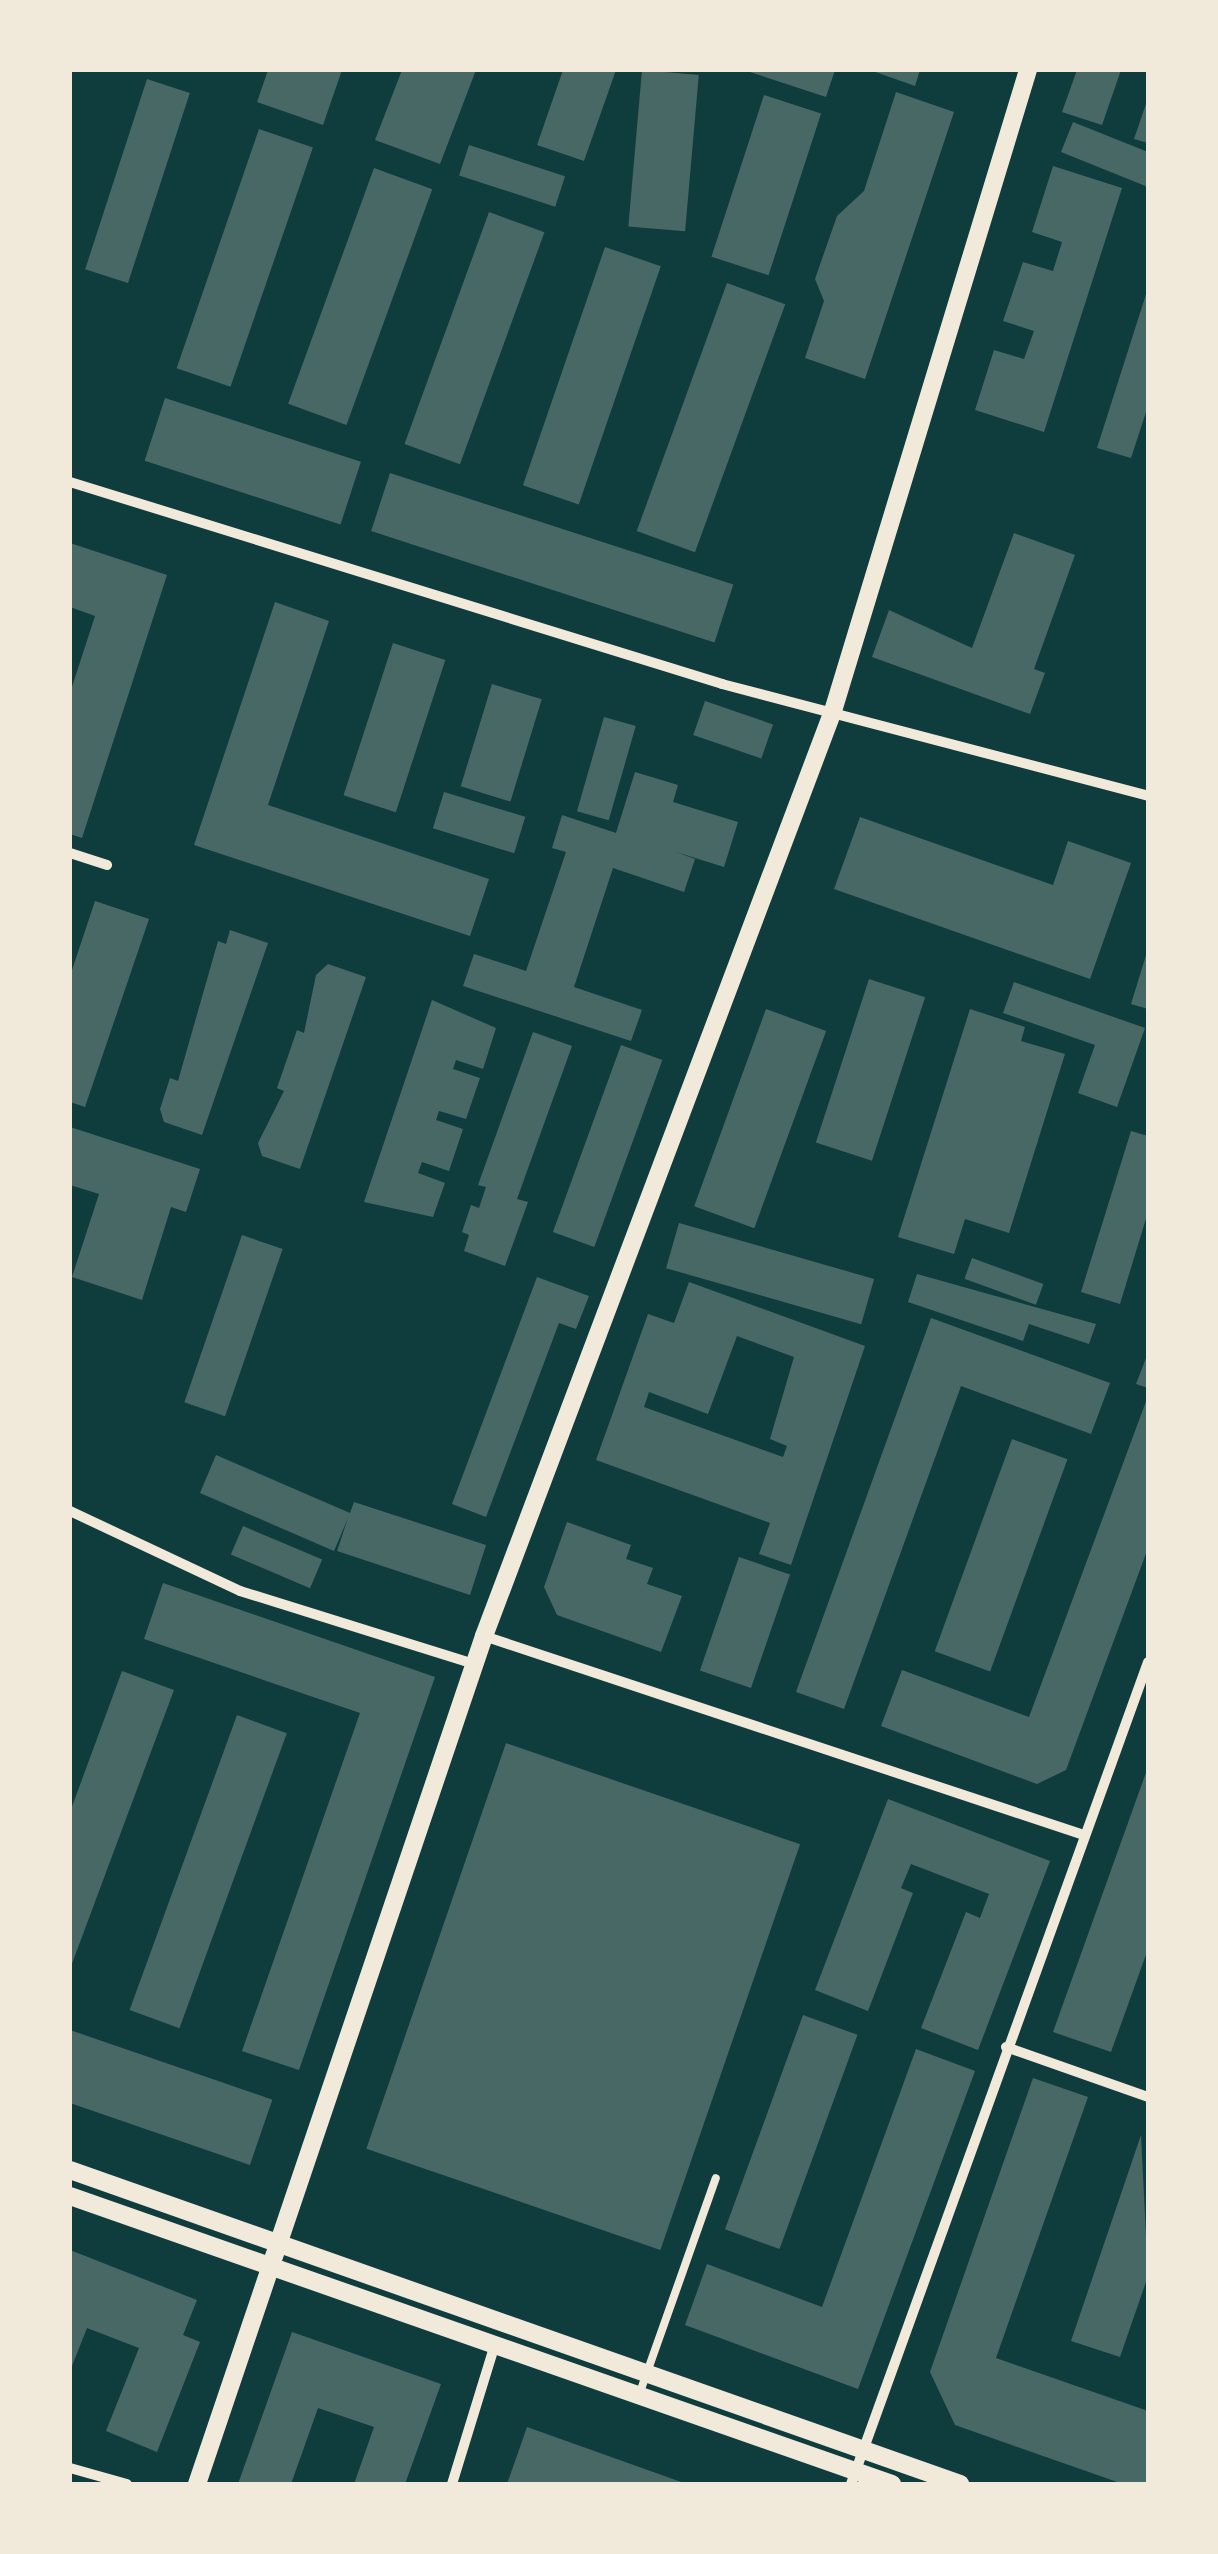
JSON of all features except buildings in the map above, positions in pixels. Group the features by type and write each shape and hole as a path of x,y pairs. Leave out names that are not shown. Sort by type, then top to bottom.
{"street":[{"path":"197,2484 264,2265 484,1636 833,712 1028,70"},
{"path":"70,482 833,712 1148,796"},
{"path":"70,853 107,865"},
{"path":"70,1511 240,1592 474,1664"},
{"path":"484,1636 1084,1835"},
{"path":"853,2478 1006,2046 1148,1663"},
{"path":"1006,2046 1148,2097"},
{"path":"70,2170 960,2484"},
{"path":"70,2196 639,2395 853,2478 892,2484"},
{"path":"452,2484 495,2344"},
{"path":"70,2468 127,2484"}],"lane":[{"path":"639,2395 716,2178"}]}
